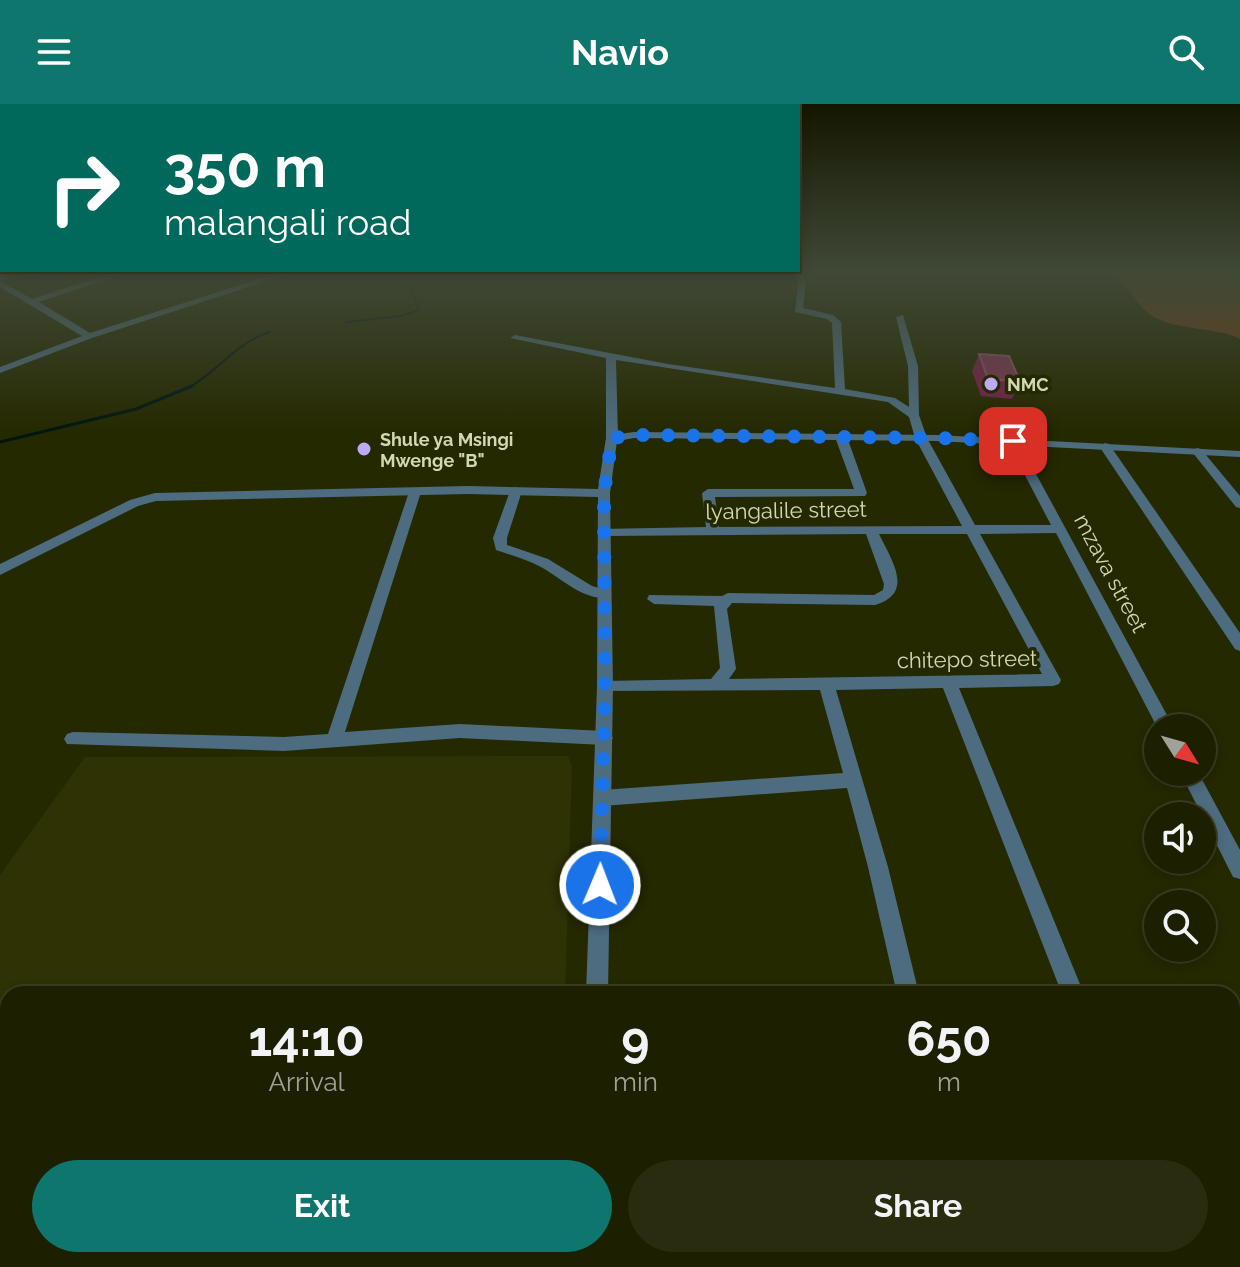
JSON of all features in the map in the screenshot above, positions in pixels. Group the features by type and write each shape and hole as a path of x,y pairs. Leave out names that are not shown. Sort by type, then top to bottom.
{"street":[{"path":"72,325 89,336"},
{"path":"0,370 123,325"},
{"path":"836,325 840,391"},
{"name":"chitepo street","path":"605,687 948,681 1055,683 967,528 921,438 914,415 913,366 902,325"},
{"path":"515,338 611,357 891,400 914,415"},
{"path":"597,986 605,687 604,493 612,438 611,357"},
{"path":"612,438 634,435 921,438 1240,454"},
{"path":"713,531 708,493 861,493 841,437"},
{"name":"mzava street","path":"1013,441 1159,714"},
{"path":"1105,446 1240,645"},
{"path":"1197,451 1240,504"},
{"path":"0,570 134,503 155,497 516,491 604,493"},
{"path":"516,491 500,538 501,547 543,562 588,590 604,594"},
{"path":"335,738 415,492"},
{"name":"lyangalile street","path":"605,532 1060,529"},
{"path":"654,599 875,600 887,596 891,590 891,580 871,530"},
{"path":"715,685 728,669 720,608 722,601"},
{"path":"948,681 1070,986"},
{"path":"826,683 878,867 906,986"},
{"path":"73,739 284,744 460,731 604,738"},
{"path":"602,798 853,780"},
{"path":"1196,786 1240,870"}],"shaded area":[{"path":"1178,325 1240,325 1240,339"},
{"path":"568,756 572,767 565,986 0,986 0,875 85,757"}],"building":[{"path":"979,354 1009,356 1020,381 988,379"}],"waterway":[{"path":"189,387 247,343 270,332"},
{"path":"0,442 136,409 189,387"}],"place":[{"name":"NMC","path":"991,384"},
{"name":"Shule ya Msingi Mwenge \"B\"","path":"364,449"}],"route":[{"path":"600,885 605,687 604,493 608,446 612,438 634,435 1013,441"}]}
